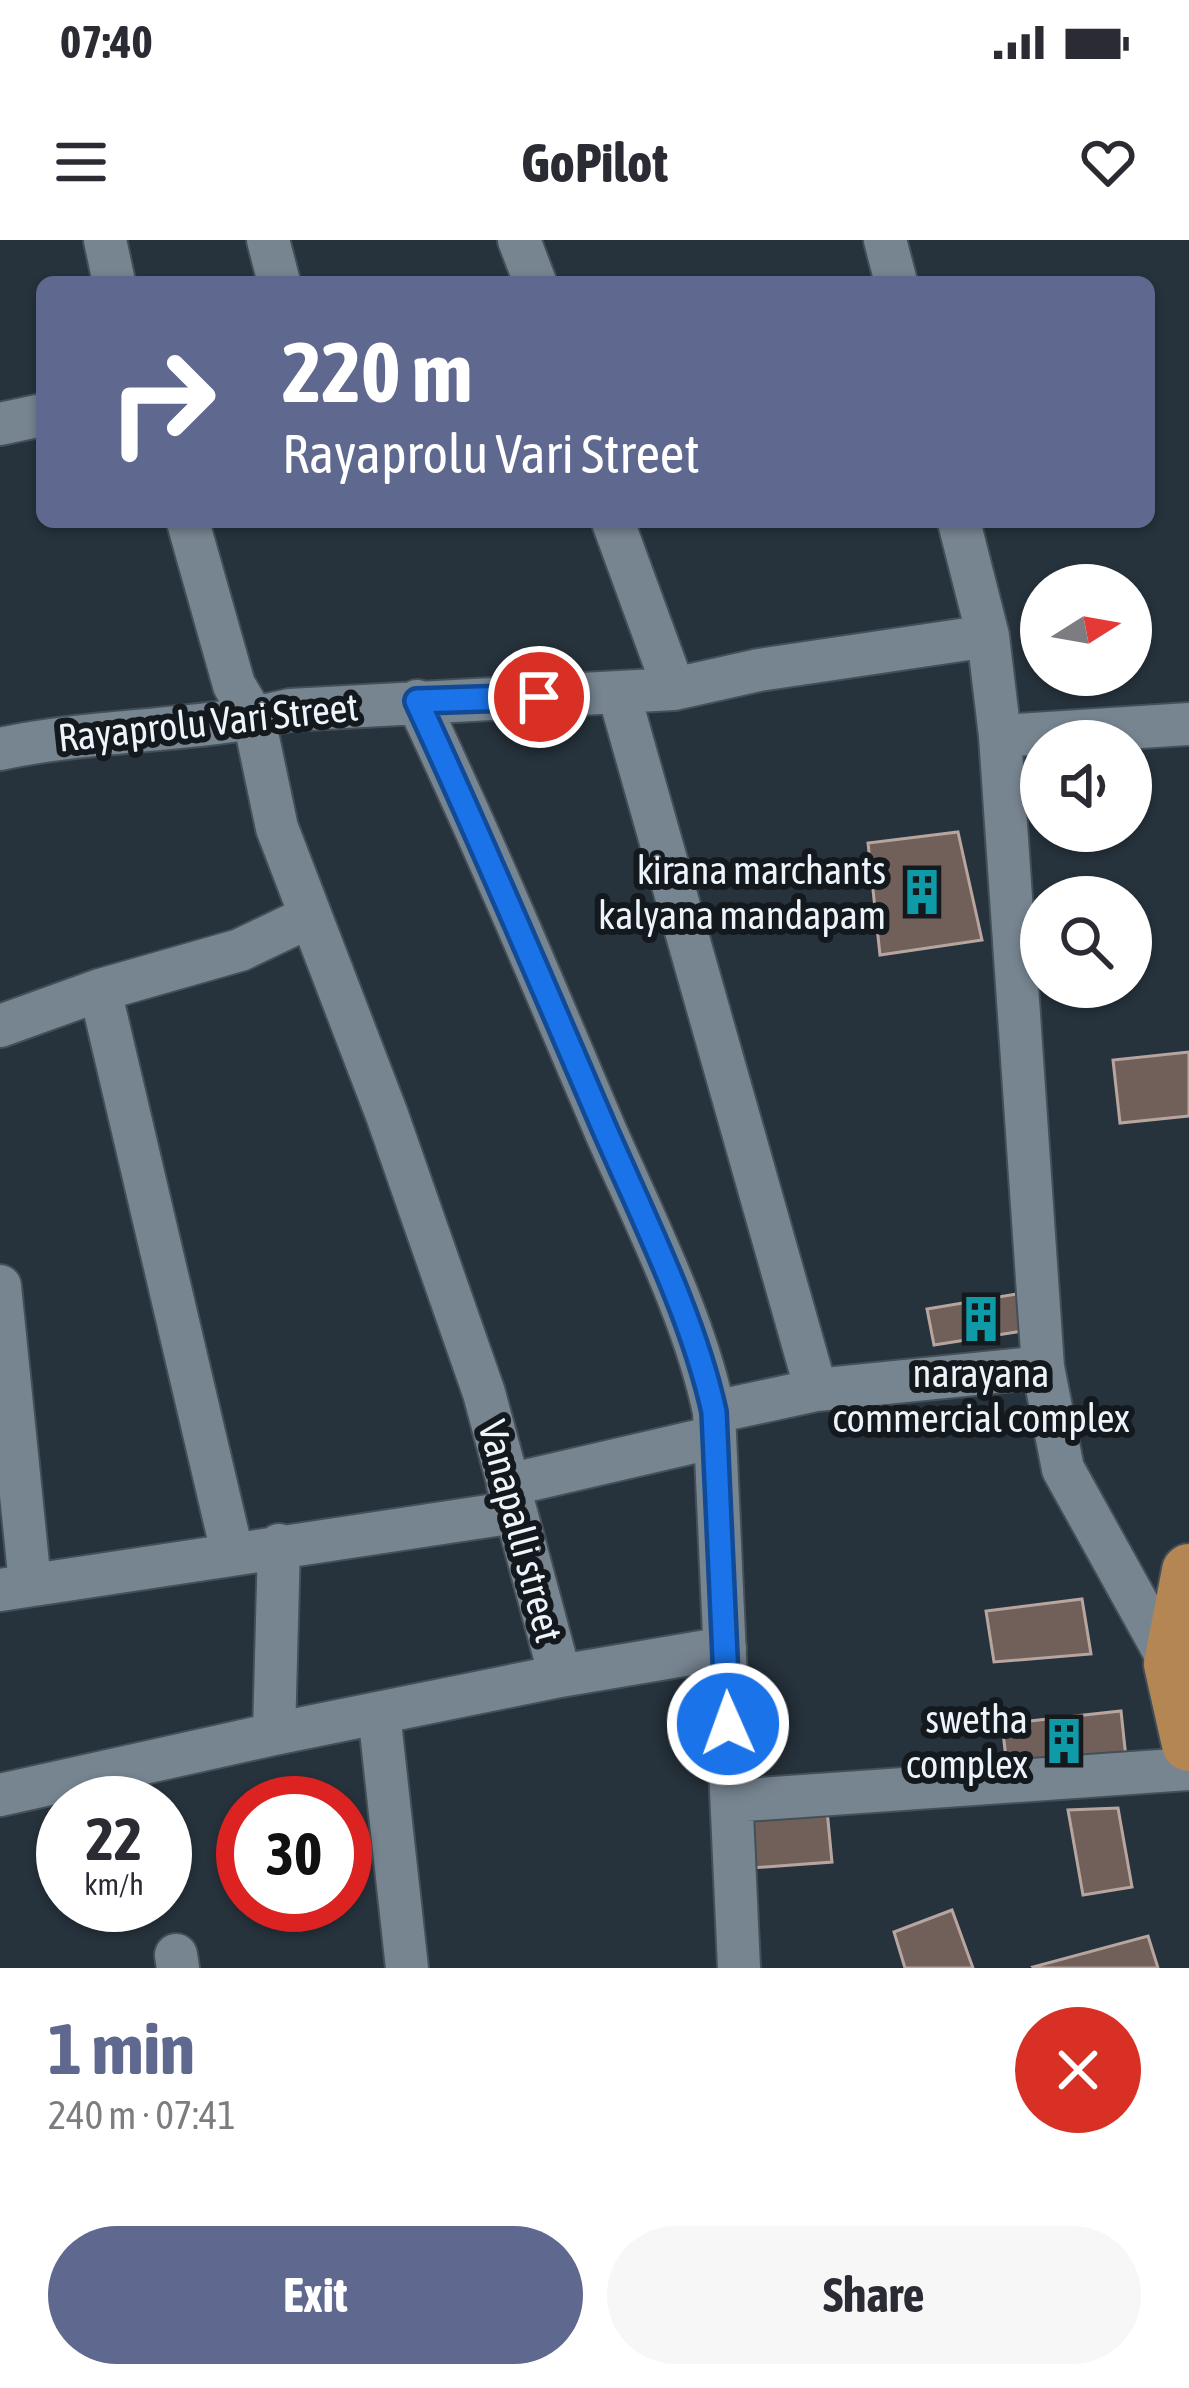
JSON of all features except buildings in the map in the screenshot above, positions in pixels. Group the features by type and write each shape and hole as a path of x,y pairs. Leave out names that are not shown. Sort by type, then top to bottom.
{"main road":[{"path":"1189,1571 1180,1671 1189,1744"}],"street":[{"path":"105,240 113,276"},
{"path":"268,240 277,276"},
{"path":"519,240 533,276"},
{"path":"885,240 894,276"},
{"path":"0,424 36,416"},
{"path":"0,1026 100,990 240,950 309,916 277,829 254,719 234,685 190,528"},
{"path":"615,528 674,689"},
{"path":"960,528 988,635 1000,736 1043,1367 1063,1469 1180,1671"},
{"name":"Rayaprolu Vari Street","path":"0,749 60,736 254,719 290,710 674,689 759,670 988,635"},
{"path":"620,694 816,1390"},
{"path":"417,701 654,1242 708,1382 715,1424 740,1968"},
{"path":"1000,736 1189,724"},
{"name":"Vanapalli street","path":"0,1795 560,1676 484,1393 431,1238 309,916"},
{"path":"100,990 232,1552"},
{"path":"0,1286 15,1587 279,1545 512,1499 816,1390 1043,1367"},
{"path":"274,1734 279,1545"},
{"path":"560,1676 725,1648"},
{"path":"379,1713 407,1968"},
{"path":"732,1801 1189,1769"}],"place":[{"name":"kirana marchants kalyana mandapam","path":"922,892"},
{"name":"narayana commercial complex","path":"981,1319"},
{"name":"swetha complex","path":"1064,1741"}],"route":[{"path":"539,697 417,701 654,1242 708,1382 714,1412 728,1724"}]}
